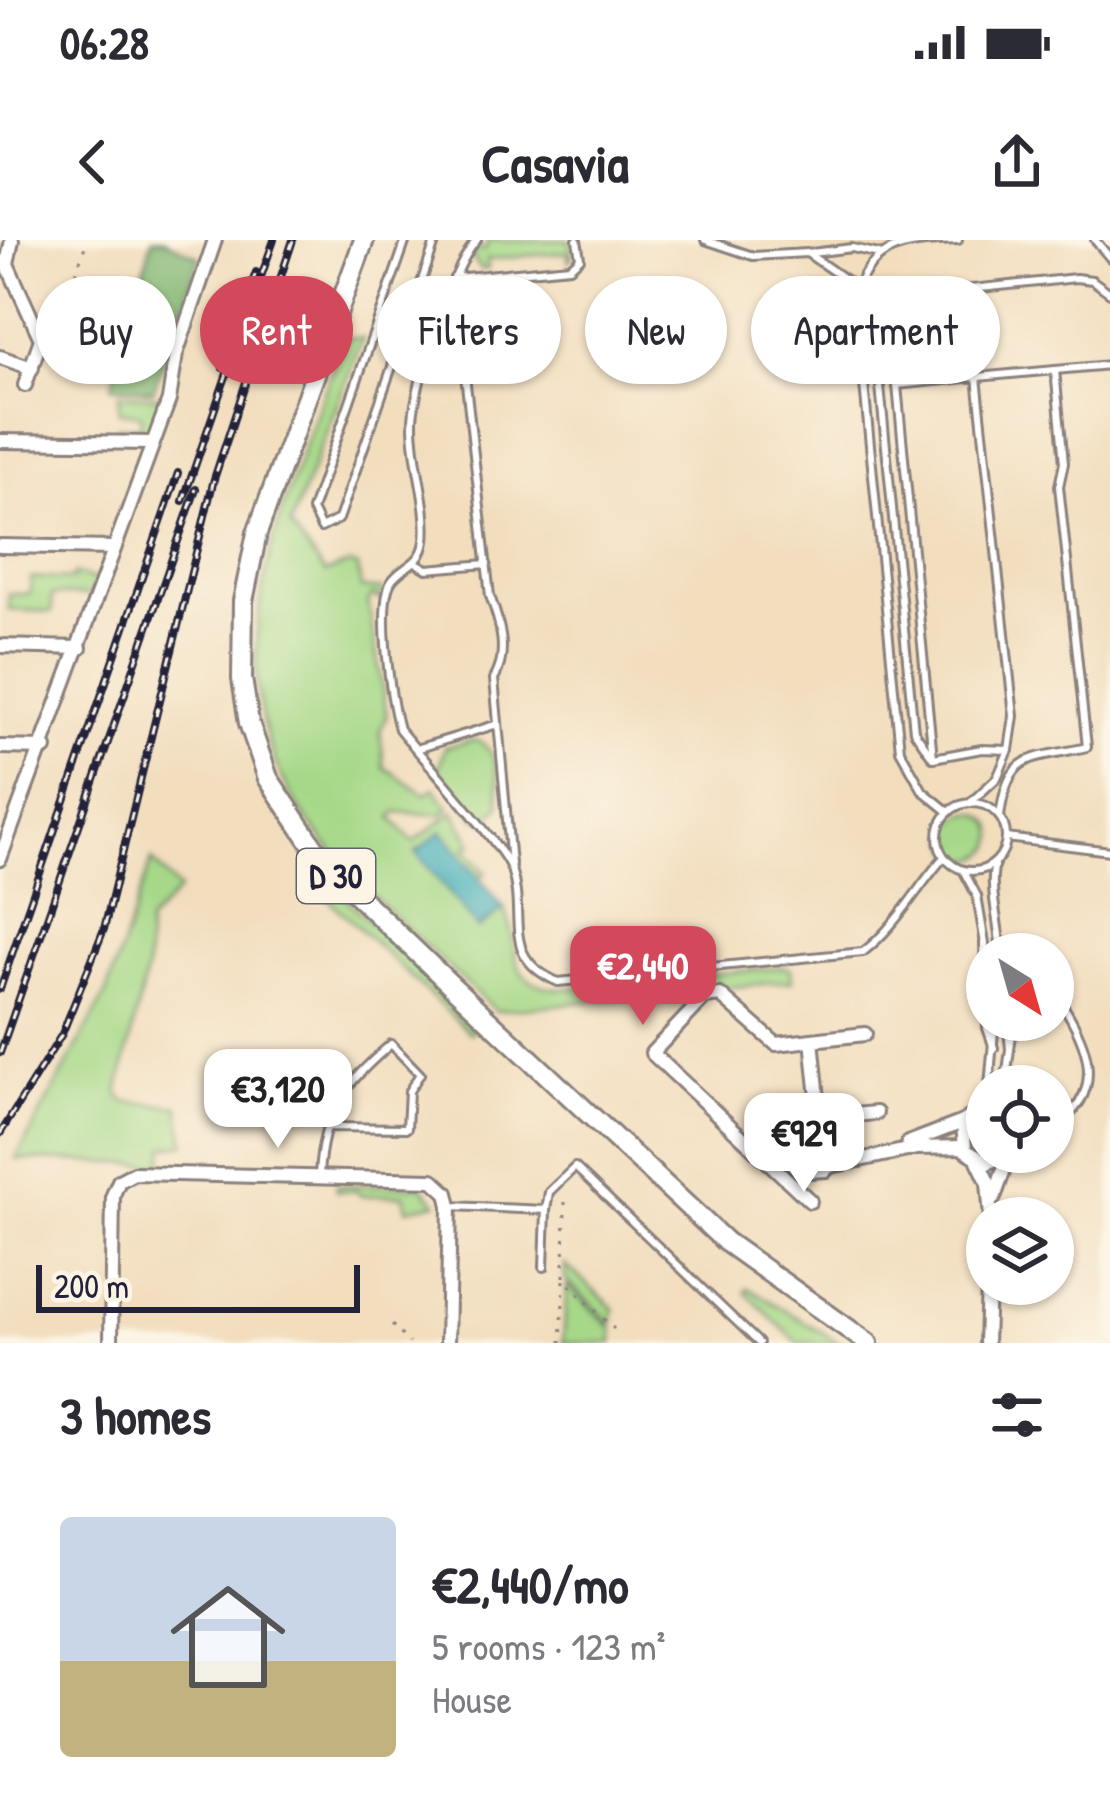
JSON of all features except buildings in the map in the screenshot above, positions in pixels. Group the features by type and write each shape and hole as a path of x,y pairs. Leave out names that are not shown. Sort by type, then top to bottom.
{"main road":[{"name":"D 30","path":"344,276 353,240"},
{"name":"D 30","path":"349,276 364,240"},
{"name":"D 30","path":"309,384 257,533 243,601 242,679 249,723 268,778 326,865 452,986 754,1266 868,1343"}],"street":[{"path":"12,240 7,263 41,339 25,386"},
{"path":"2,852 45,748 152,443 210,241"},
{"path":"0,357 32,368"},
{"path":"0,441 152,443"},
{"path":"0,546 114,548"},
{"path":"0,646 80,648"},
{"path":"0,747 45,748"},
{"path":"834,1150 804,1197 652,1053 705,997 720,994 776,1044 866,1034"},
{"path":"812,1040 822,1138 834,1150 884,1150 966,1120"},
{"path":"820,1118 875,1113"},
{"path":"963,1122 963,1147"},
{"path":"776,1172 805,1141 822,1138"},
{"path":"799,1151 804,1168 826,1169 917,1148 966,1150"},
{"path":"111,1343 113,1195 122,1178 134,1173 424,1178 444,1189 450,1206 447,1343"},
{"path":"988,1305 988,1340"}],"lane":[{"path":"406,240 312,510 321,528 339,519 436,240"},
{"path":"455,276 465,252 477,240"},
{"path":"475,276 570,267 580,258 578,240"},
{"path":"865,276 879,254 903,241 958,240"},
{"path":"1095,240 1110,258"},
{"path":"709,241 753,256 853,248 879,254"},
{"path":"808,254 840,276"},
{"path":"1000,286 1076,278 1092,280 1110,293"},
{"path":"1000,375 1110,365"},
{"path":"1002,933 992,880 1006,838 1000,817 1004,783 1030,756 1087,747 1059,486 1064,463 1055,370"},
{"path":"423,384 413,418 425,542 417,563 392,580 386,600 392,703 399,729 511,868"},
{"path":"466,384 503,664 494,679 511,868 523,955 536,973 558,982 862,952 889,932 905,901 944,857"},
{"path":"866,384 899,750 923,791 949,812"},
{"path":"880,384 914,730 933,758"},
{"path":"914,384 896,386 933,758"},
{"path":"978,384 1014,716 1010,751 998,778 970,803 949,812 938,838 944,857 963,870 977,896 983,933"},
{"path":"417,563 428,569 487,564"},
{"path":"415,750 498,724"},
{"path":"933,758 982,748 1010,751"},
{"path":"970,803 1000,817"},
{"path":"1006,838 1110,851"},
{"path":"963,870 985,869 995,862"},
{"path":"1074,1024 1097,1060"},
{"path":"993,1041 994,1048"},
{"path":"992,1065 994,1041"},
{"path":"319,1176 321,1138 346,1083 391,1044 420,1074 409,1091 407,1128 328,1127"},
{"path":"1074,1117 1096,1096"},
{"path":"544,1267 549,1192 574,1167 759,1343"},
{"path":"450,1206 546,1210"}],"path":[{"path":"76,273 87,240"},
{"path":"561,1343 565,1202"},
{"path":"563,1279 614,1329"},
{"path":"392,1325 409,1343"}],"green space":[{"path":"152,240 165,240 200,257 176,325 176,276 142,276"},
{"path":"488,240 570,240 572,257 569,261 567,252 487,260 488,269 480,269 472,257 477,249 485,250"},
{"path":"353,338 363,338 353,364"},
{"path":"113,384 155,384 153,391"},
{"path":"327,384 345,384 290,526 325,573 349,564 358,567 361,588 383,590 380,600 373,595 368,602 387,717 380,730 384,767 425,794 435,788 449,808 442,815 396,812 392,818 413,842 454,812 473,844 465,847 486,873 479,877 442,832 478,929 504,908 521,971 541,985 560,989 784,967 791,969 792,981 495,1011 329,848 276,764 259,704 256,642 264,580"},
{"path":"119,394 162,397 149,434 118,435 118,426 140,427 141,414 119,412"},
{"path":"74,574 96,580 91,595 52,595 52,612 9,610 9,594 30,594 31,578 73,579"},
{"path":"476,740 490,752 498,777 500,806 486,820 476,819 438,770 445,747"},
{"path":"972,813 988,820 995,836 988,852 972,859 956,852 949,836 956,820"},
{"path":"152,860 179,890 148,923 147,967 118,1093 125,1102 179,1106 185,1144 165,1147 162,1165 16,1159 106,994"},
{"path":"330,883 477,1026 470,1033 321,892"},
{"path":"336,1185 422,1186 437,1203 407,1209 404,1195 361,1196 356,1191 336,1191"},
{"path":"565,1265 614,1308 612,1324 565,1279"},
{"path":"567,1286 613,1330 613,1343 563,1343"},
{"path":"748,1288 840,1343 798,1343 745,1292"}],"water":[{"path":"442,831 504,908 478,929 416,852"}],"railway":[{"path":"261,276 274,240"},
{"path":"0,1134 62,1034 104,929 214,479 293,240"},
{"path":"255,276 256,272"},
{"path":"183,501 223,384"},
{"path":"0,989 178,473"},
{"path":"0,1053 196,489"}]}
